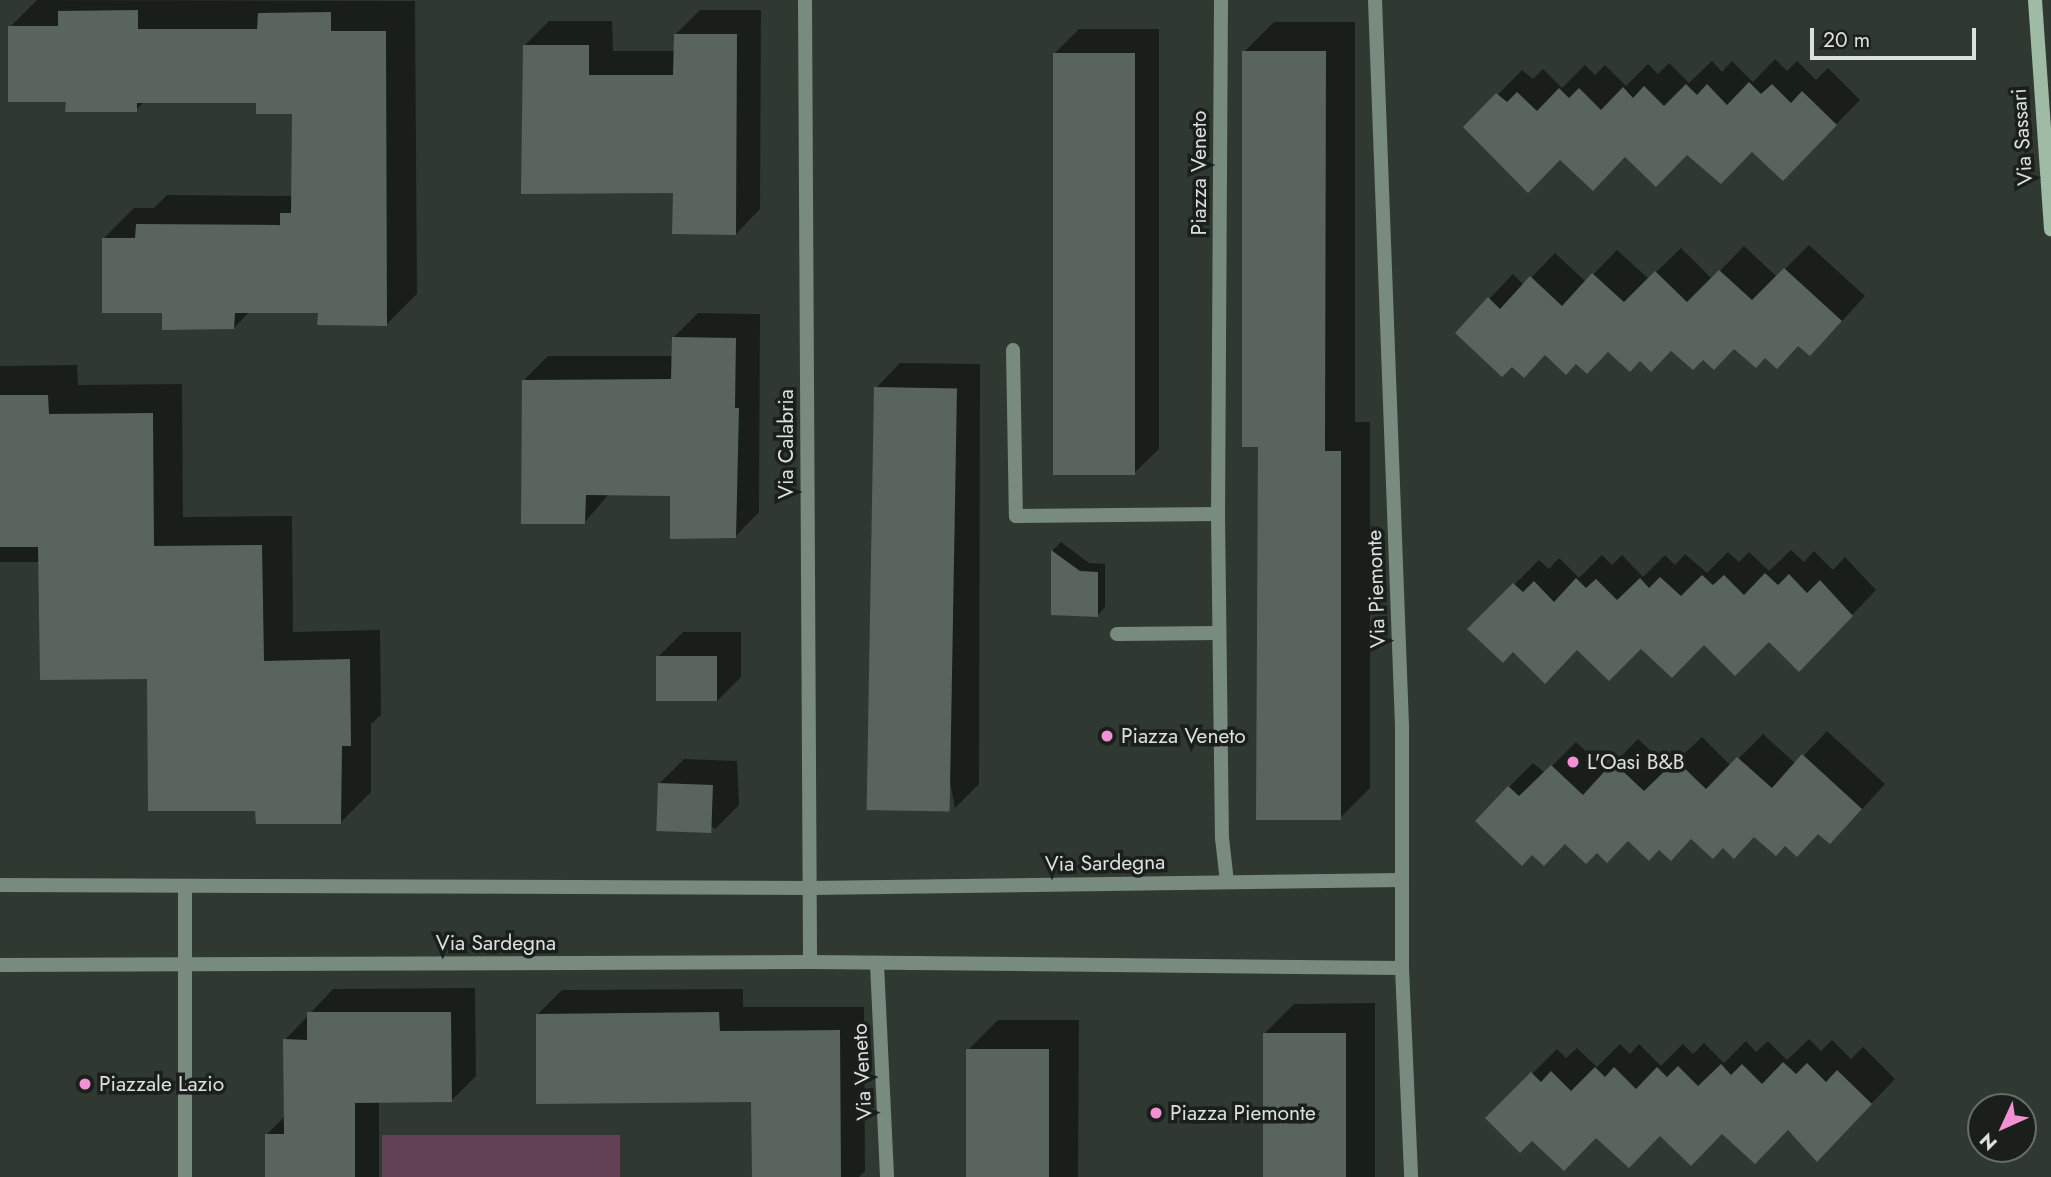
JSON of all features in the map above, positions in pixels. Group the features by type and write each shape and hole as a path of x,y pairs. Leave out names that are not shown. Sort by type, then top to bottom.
{"main road":[{"name":"Via Sassari","path":"2035,0 2051,229"}],"street":[{"name":"Via Calabria","path":"805,0 809,888"},
{"name":"Piazza Veneto","path":"1221,0 1217,514 1227,882"},
{"name":"Via Piemonte","path":"1375,0 1402,726 1402,968 1411,1177"},
{"path":"1013,350 1016,516 1217,514"},
{"path":"1117,634 1219,633"},
{"name":"Via Sardegna","path":"0,886 809,888 1402,880"},
{"path":"185,886 185,1177"},
{"path":"809,888 810,962"},
{"name":"Via Sardegna","path":"0,965 810,962 1402,968"},
{"name":"Via Veneto","path":"877,964 887,1177"}],"shaded area":[{"path":"382,1135 620,1135 620,1177 382,1177"}],"building":[{"path":"138,10 138,29 257,29 258,13 331,12 331,31 386,31 387,326 317,325 318,313 235,313 234,329 162,330 162,313 102,313 102,238 135,238 136,224 280,225 280,213 291,213 292,114 256,114 256,103 137,103 137,112 65,112 66,102 8,102 8,26 58,26 58,11"},
{"path":"674,34 737,34 736,235 672,234 673,193 521,194 523,45 589,45 589,75 673,75"},
{"path":"1242,51 1326,51 1325,451 1341,451 1341,820 1256,820 1258,447 1242,447"},
{"path":"1053,53 1135,53 1135,475 1053,475"},
{"path":"1749,82 1761,94 1772,84 1791,103 1802,91 1837,125 1783,181 1752,152 1721,184 1687,155 1656,187 1625,157 1593,191 1560,160 1528,193 1463,127 1496,93 1507,102 1517,92 1537,111 1559,88 1569,98 1579,88 1601,110 1623,87 1633,98 1644,86 1664,106 1686,84 1697,95 1707,84 1727,105"},
{"path":"1784,268 1842,321 1810,356 1798,346 1777,369 1765,358 1756,368 1734,349 1714,370 1703,360 1693,370 1671,351 1651,372 1640,361 1630,372 1608,352 1587,374 1576,364 1566,375 1545,355 1524,378 1512,367 1502,377 1455,333 1488,297 1500,309 1530,276 1562,306 1592,273 1624,302 1655,271 1687,302 1719,270 1752,300"},
{"path":"672,337 736,338 735,408 739,408 736,538 670,539 670,496 586,495 585,524 521,524 522,380 671,379"},
{"path":"874,387 957,388 950,811 867,810"},
{"path":"0,395 48,395 49,414 153,413 154,546 262,545 264,661 350,659 351,746 342,746 341,824 256,824 255,811 148,811 147,679 40,680 38,547 0,547"},
{"path":"1051,550 1080,571 1098,572 1098,617 1051,615"},
{"path":"1765,573 1778,585 1789,574 1807,593 1820,580 1853,616 1799,672 1769,642 1735,676 1704,645 1672,678 1641,649 1609,681 1577,650 1545,684 1513,652 1503,663 1467,629 1513,583 1523,592 1534,581 1554,602 1576,578 1586,588 1596,579 1617,600 1640,578 1649,588 1660,577 1681,596 1702,575 1713,585 1724,575 1744,595"},
{"path":"656,656 717,656 717,701 656,701"},
{"path":"1802,754 1862,809 1830,844 1818,834 1797,857 1785,846 1776,856 1754,837 1734,859 1723,848 1713,859 1691,839 1671,861 1659,850 1649,861 1628,841 1607,863 1597,853 1586,864 1565,844 1544,866 1532,855 1522,866 1475,821 1508,786 1519,796 1551,765 1583,795 1613,762 1644,791 1676,760 1706,789 1737,757 1772,788"},
{"path":"658,783 713,785 711,833 656,831"},
{"path":"307,1012 451,1012 452,1102 355,1103 355,1177 265,1177 265,1134 284,1134 283,1039 307,1040"},
{"path":"719,1012 720,1031 840,1030 841,1177 752,1177 751,1102 536,1104 536,1014"},
{"path":"1263,1033 1346,1033 1346,1177 1263,1177"},
{"path":"966,1049 1049,1049 1049,1177 966,1177"},
{"path":"1783,1062 1796,1074 1807,1063 1826,1082 1837,1070 1872,1104 1817,1162 1788,1130 1755,1164 1722,1134 1691,1166 1660,1136 1629,1168 1596,1138 1564,1171 1532,1141 1520,1153 1485,1118 1531,1072 1541,1082 1551,1071 1571,1091 1595,1067 1605,1077 1614,1067 1636,1089 1657,1067 1667,1077 1678,1066 1698,1086 1721,1064 1731,1075 1742,1064 1762,1084"}],"place":[{"name":"Piazza Veneto","path":"1107,736"},
{"name":"L'Oasi B&B","path":"1573,762"},
{"name":"Piazzale Lazio","path":"85,1084"},
{"name":"Piazza Piemonte","path":"1156,1113"}]}
